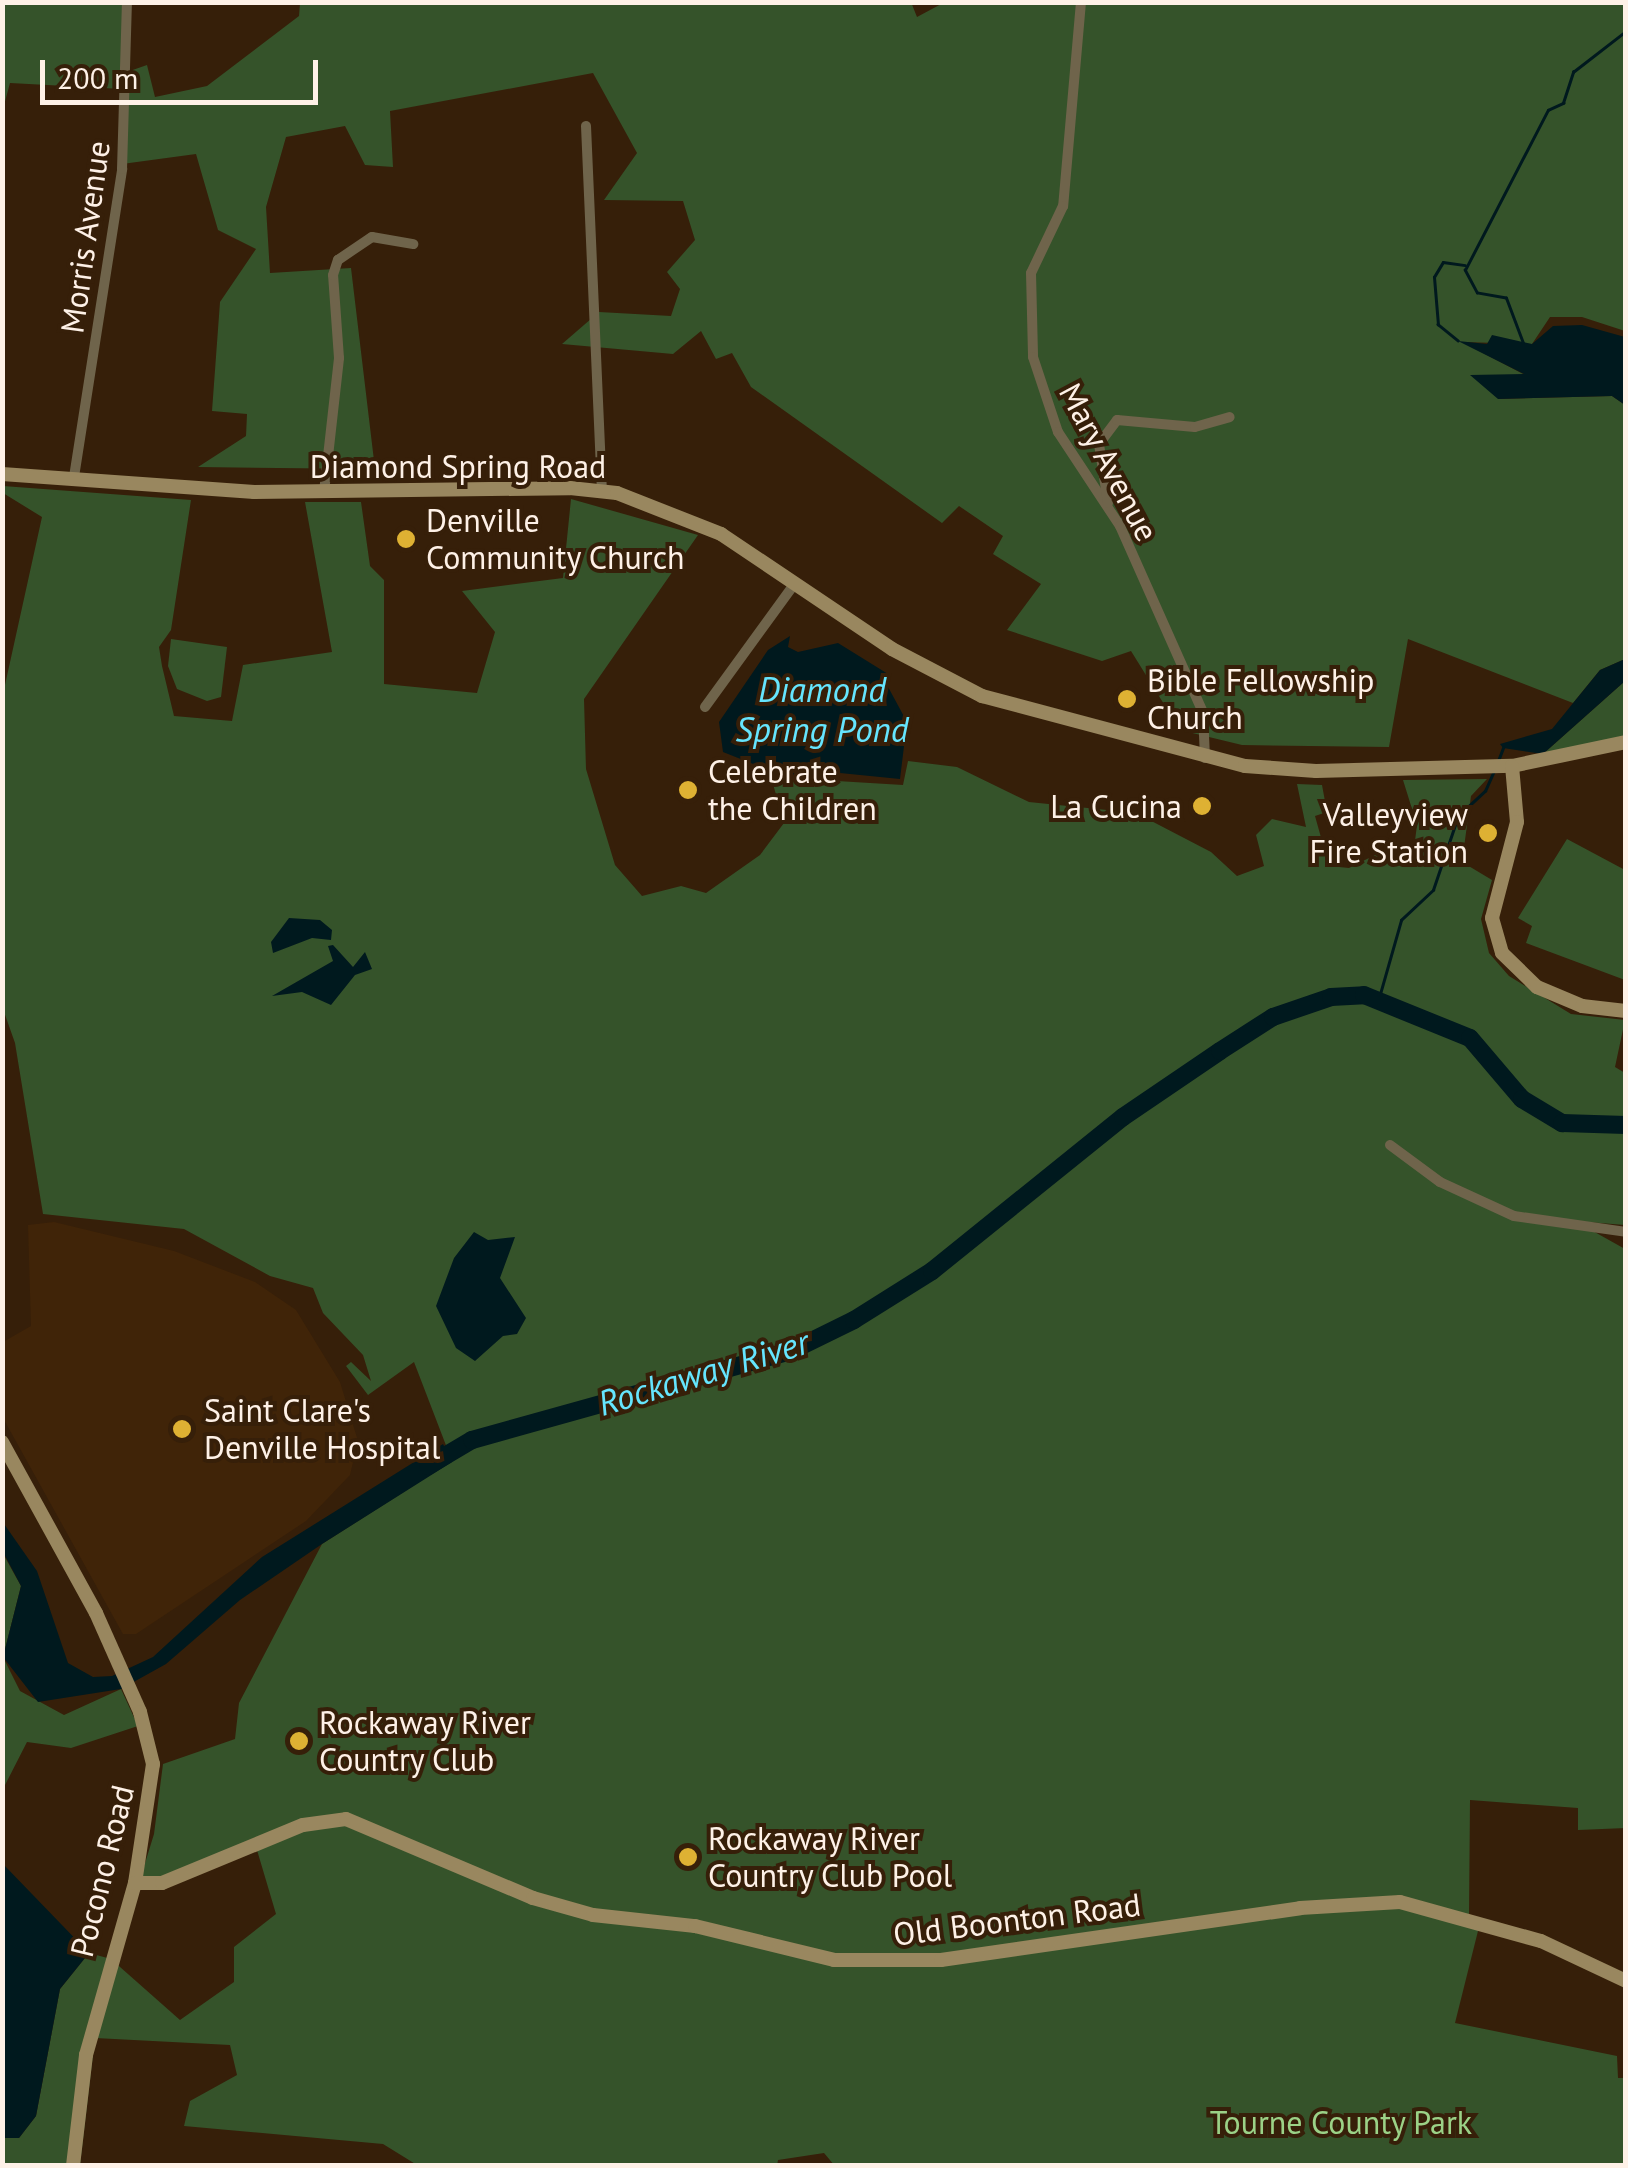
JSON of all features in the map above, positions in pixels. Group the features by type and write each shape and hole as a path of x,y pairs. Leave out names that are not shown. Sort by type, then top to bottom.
{"street":[{"name":"Morris Avenue","path":"74,477 118,206 127,2"},
{"name":"Mary Avenue","path":"1082,2 1063,206 1031,273 1030,310 1043,400 1108,503 1203,712 1205,759"},
{"path":"586,126 602,491"},
{"path":"324,492 326,433 339,358 333,275 338,260 372,237 412,244"},
{"path":"1108,503 1100,444 1117,420 1195,427 1230,416"},
{"name":"Diamond Spring Road","path":"2,474 324,492 602,491 700,522 892,649 968,690 1205,759 1290,771 1507,767 1626,742"},
{"path":"704,707 796,583"},
{"path":"1507,767 1517,822 1492,918 1502,953 1536,987 1582,1006 1626,1012"},
{"path":"1390,1145 1474,1201 1514,1216 1626,1232"},
{"name":"Pocono Road","path":"2,1442 59,1538 120,1663 150,1745 153,1782 135,1883 94,2018 73,2166"},
{"name":"Old Boonton Road","path":"135,1883 162,1883 302,1825 346,1819 533,1898 593,1915 695,1926 834,1960 940,1960 1300,1908 1400,1902 1540,1942 1626,1982"}],"shaded area":[{"name":"Saint Clare's Denville Hospital","path":"54,1222 174,1251 255,1282 296,1310 340,1382 358,1441 350,1475 306,1521 136,1634 123,1634 3,1418 3,1342 31,1326 28,1225"}],"green space":[{"path":"911,2 917,17 945,2 1625,3 1625,331 1582,317 1550,317 1532,344 1462,342 1527,376 1498,399 1612,396 1625,405 1625,659 1600,670 1573,703 1408,639 1389,747 1242,745 1180,730 1131,651 1102,661 1007,630 1041,584 993,554 1003,536 959,506 942,523 751,387 732,353 716,359 701,331 673,354 562,344 599,312 671,316 680,289 667,272 695,240 683,201 604,200 637,153 593,73 390,111 393,167 365,165 345,126 286,137 266,207 270,273 351,268 375,469 198,467 246,436 247,414 212,411 220,302 256,249 218,230 196,154 122,164 122,89 10,83 3,109 3,3 125,3 124,73 147,65 155,97 207,86 299,16 300,3"},
{"name":"Tourne County Park","path":"3,486 191,500 171,630 159,647 162,666 174,716 232,721 243,665 332,652 305,502 361,502 370,566 384,580 384,684 477,693 495,632 462,591 563,578 571,499 698,535 584,699 586,769 615,865 642,896 681,886 706,893 760,855 784,823 771,777 903,785 908,761 957,767 1029,802 1136,813 1211,852 1237,876 1264,866 1256,835 1272,819 1306,827 1297,784 1322,785 1327,812 1315,816 1329,866 1349,868 1385,850 1412,864 1417,825 1403,780 1487,779 1471,796 1462,862 1492,880 1481,919 1489,953 1509,976 1571,1014 1625,1020 1615,1067 1625,1073 1625,1225 1575,1221 1625,1249 1626,1828 1578,1830 1578,1808 1470,1800 1469,1917 1480,1923 1455,2023 1617,2056 1618,2078 1625,2078 1625,2165 835,2166 824,2153 778,2160 777,2166 417,2165 383,2144 184,2126 190,2101 237,2075 230,2045 95,2038 80,2165 3,2165 3,2138 19,2138 36,2116 60,1989 89,1953 111,1959 180,2020 234,1982 234,1947 276,1914 254,1840 138,1886 154,1834 163,1764 235,1739 239,1703 322,1544 452,1461 414,1362 368,1395 346,1366 351,1362 371,1381 363,1355 323,1313 313,1288 270,1276 184,1229 43,1214 15,1043 3,1009 3,694 42,517 3,493"},
{"path":"171,639 227,647 221,697 207,701 177,689 168,666"},
{"path":"1625,681 1625,748 1535,763 1529,755 1543,754"},
{"path":"1567,839 1625,870 1625,980 1526,943 1532,926 1518,918"},
{"path":"2,1552 21,1586 3,1657 20,1691 64,1715 121,1689 138,1726 71,1748 27,1742 3,1789"}],"water":[{"path":"1582,325 1625,337 1625,405 1612,396 1498,399 1470,375 1524,374 1458,341 1487,344 1492,335 1532,344 1553,326"},
{"name":"Diamond Spring Pond","path":"790,636 788,647 798,652 838,643 888,674 887,685 907,722 900,779 830,772 786,777 723,752 719,722 768,650"},
{"path":"1625,659 1625,681 1543,754 1503,748 1500,744 1552,729 1600,670"},
{"path":"289,918 320,920 332,930 331,940 312,938 273,953 271,942"},
{"path":"333,945 353,967 365,952 372,969 355,975 331,1005 302,992 272,996 333,961 328,946"},
{"path":"474,1232 488,1240 515,1237 500,1278 526,1318 517,1334 503,1336 475,1361 456,1348 436,1306 454,1258"},
{"path":"443,1444 452,1462 240,1600 166,1664 121,1689 38,1702 3,1657 21,1586 3,1552 2,1521 37,1571 68,1663 93,1677 112,1676 153,1657 262,1557"},
{"path":"3,1864 89,1953 60,1989 36,2116 19,2138 3,2138"}],"waterway":[{"path":"1523,343 1506,298 1477,293 1465,270 1548,110 1563,103 1573,72 1626,31"},
{"path":"1458,341 1438,325 1434,277 1443,262 1465,265"},
{"path":"1498,761 1503,748"},
{"path":"1378,1001 1401,920 1433,890 1458,816 1485,791 1493,773"},
{"name":"Rockaway River","path":"428,1466 472,1440 791,1351 854,1320 932,1271 1123,1117 1220,1051 1273,1017 1331,997 1364,995 1470,1038 1522,1099 1562,1123 1626,1125"}],"place":[{"name":"Denville Community Church","path":"406,539"},
{"name":"Bible Fellowship Church","path":"1127,699"},
{"name":"Celebrate the Children","path":"688,790"},
{"name":"La Cucina","path":"1202,806"},
{"name":"Valleyview Fire Station","path":"1488,833"},
{"name":"Saint Clare's Denville Hospital","path":"182,1429"},
{"name":"Rockaway River Country Club","path":"299,1741"},
{"name":"Rockaway River Country Club Pool","path":"688,1857"}]}
